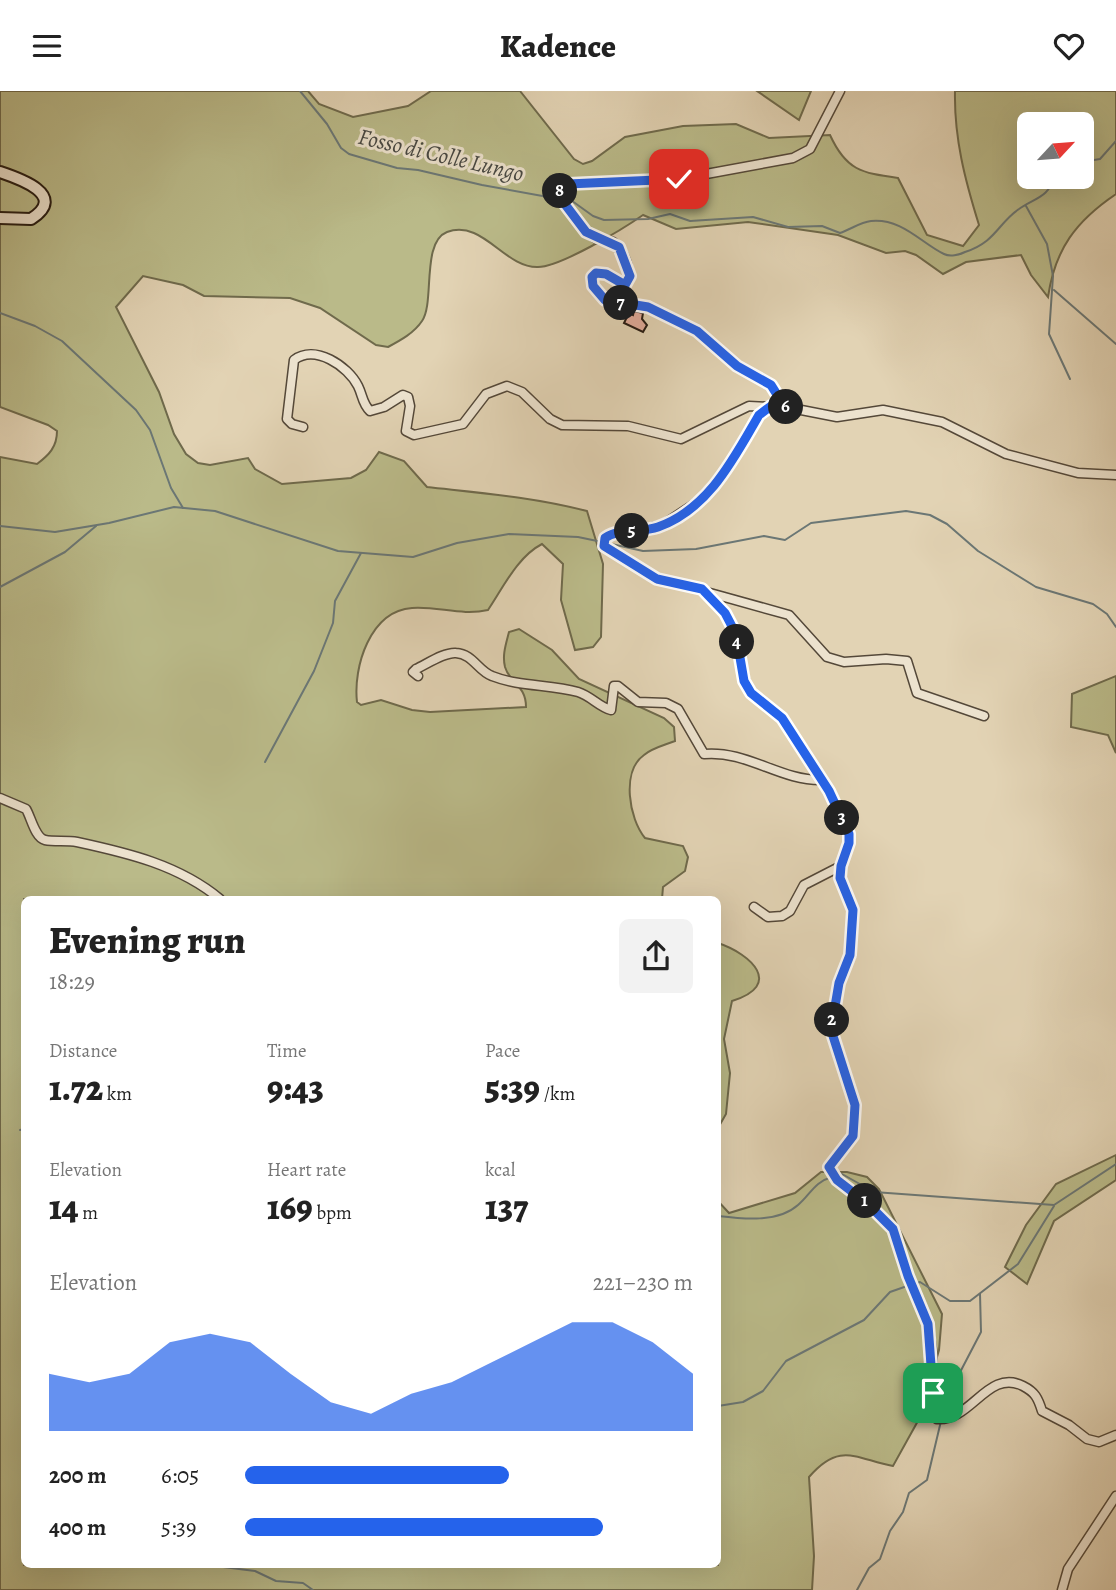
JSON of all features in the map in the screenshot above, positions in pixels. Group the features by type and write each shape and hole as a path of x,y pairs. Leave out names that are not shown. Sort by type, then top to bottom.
{"main road":[{"path":"0,172 35,185 43,197 43,204 41,210 31,219 0,218"}],"street":[{"path":"791,408 781,401 771,385 737,366 697,331 648,307 605,300 598,294 592,277 596,273 606,274 625,285 628,282 630,276 624,258 613,242 597,239 586,232 559,193 568,184 679,179 793,158 810,149 840,91"},
{"path":"303,427 292,424 288,419 294,360 302,354 316,354 335,363 358,387 363,403 370,411 384,407 403,395 408,397 411,407 406,431 414,435 463,424 486,394 507,386 522,393 550,419 562,425 628,426 681,439 750,406 791,408 837,417 872,409 942,422 1006,454 1079,473 1116,475"},
{"path":"771,406 759,415 725,472 699,501 661,526 617,531 605,538 604,546 657,579 693,585 707,592 789,615 827,657 844,662 886,659 907,661 917,693 984,716"},
{"path":"707,592 725,613 736,634 744,681 751,693 782,718 822,780 849,834 840,878 850,900 853,920 850,955 839,983 832,1024 833,1036 855,1105 853,1136 829,1167 837,1180 868,1204 893,1229 908,1276 928,1324 932,1350 934,1411 937,1419 956,1418 996,1385 1005,1381 1030,1389 1038,1396 1042,1411 1059,1419 1087,1439 1099,1442 1116,1435"},
{"path":"418,676 413,672 416,669 450,653 460,653 492,676 518,684 576,691 592,696 611,710 614,686 618,686 638,702 666,703 678,709 704,754 722,752 746,758 802,780 822,780"},
{"path":"0,798 26,809 37,834 45,840 77,842 145,857 216,896"},
{"path":"754,907 768,917 782,916 789,911 804,885 841,866"},
{"path":"1062,1590 1068,1569 1116,1496"}],"green space":[{"path":"0,91 308,91 319,104 353,117 408,106 431,91 520,91 574,159 583,164 592,161 625,137 683,126 736,124 769,138 830,135 842,156 856,168 898,178 927,235 963,246 979,225 961,159 955,91 1116,91 1116,194 1089,215 1062,250 1048,297 1031,275 1021,255 966,262 943,274 916,255 905,251 886,253 838,235 748,222 676,229 643,215 576,254 538,267 514,260 472,232 447,232 439,238 434,248 428,301 422,321 411,333 388,347 376,345 320,308 290,298 204,296 183,285 143,276 116,307 159,392 174,434 186,454 198,463 210,465 248,458 255,469 282,484 351,478 366,470 379,452 404,461 427,487 527,499 587,511 603,564 601,637 593,647 575,650 561,600 563,564 542,544 518,565 488,610 468,612 412,608 397,611 385,619 367,643 358,673 357,702 361,705 381,700 412,710 430,712 526,707 521,689 507,673 504,663 509,632 519,629 552,650 579,679 664,718 674,727 675,741 651,750 637,762 632,772 630,795 635,819 645,838 683,846 688,857 685,871 663,887 662,896 21,896 21,1568 721,1568 721,1204 729,1213 795,1193 821,1172 847,1172 867,1177 879,1189 942,1314 939,1350 919,1419 893,1466 849,1455 839,1456 820,1466 809,1477 814,1556 812,1590 0,1590 0,457 37,464 56,442 57,431 0,407"},
{"path":"757,91 811,91 799,120"},
{"path":"1116,676 1116,753 1108,735 1071,727 1072,694"},
{"path":"721,944 751,962 759,979 756,987 748,994 732,1001 724,1039 730,1073 726,1114 721,1123"},
{"path":"1116,1155 1116,1180 1054,1221 1027,1284 1005,1267 1026,1225 1056,1184"}],"building":[{"path":"634,311 643,313 642,319 647,325 643,332 624,323 629,313 633,315"}],"waterway":[{"name":"Fosso di Colle Lungo","path":"300,91 327,124 341,148 349,154 397,168 559,199"},
{"name":"Fosso di Colle Lungo","path":"1094,160 1100,159 1116,141"},
{"name":"Fosso di Colle Lungo","path":"568,198 593,216 604,220 648,219 670,214 690,221 753,217 788,227 822,226 840,233 867,222 882,221 902,227 944,254 952,255 984,243 1012,214 1049,189"},
{"path":"1026,206 1047,244 1053,276 1049,334 1070,379"},
{"path":"1054,290 1116,344"},
{"path":"0,313 35,326 62,341 136,410 150,430 171,488 183,508"},
{"path":"0,526 55,532 109,523 174,507 215,511 338,551 413,557 457,543 509,534 578,537 602,542"},
{"path":"607,543 643,551 696,549 764,536 785,540 811,523 906,511 930,515 947,524 978,551 1036,587 1093,604 1107,614 1116,627"},
{"path":"0,587 65,552 96,526"},
{"path":"265,762 314,671 333,623 335,601 361,553"},
{"path":"837,1176 842,1174 874,1192 1054,1205 1116,1164"},
{"path":"721,1216 760,1218 781,1215 798,1205 821,1182 832,1177"},
{"path":"915,1284 920,1282 950,1301 970,1301 1018,1264 1054,1206"},
{"path":"721,1406 743,1402 763,1391 786,1361 864,1320 890,1292 910,1285"},
{"path":"942,1415 944,1403 981,1332 980,1294"},
{"path":"857,1590 869,1568 880,1559 890,1531 903,1512 909,1493 927,1480 941,1421"},
{"path":"231,1568 255,1571 276,1581 303,1583 313,1590"}],"route":[{"path":"679,179 568,184 563,187 559,193 561,199 590,236 613,242 619,247 630,276 625,285 606,274 596,273 592,277 593,286 605,300 648,307 697,331 737,366 771,385 781,401 791,408 771,406 759,415 712,489 676,518 649,530 617,531 605,538 604,546 657,579 702,589 725,613 736,634 744,681 751,693 782,718 829,791 849,834 840,878 853,910 851,945 839,983 832,1024 833,1036 855,1105 853,1136 829,1167 830,1173 837,1180 868,1204 893,1229 908,1276 928,1324 932,1350 933,1393"}]}
